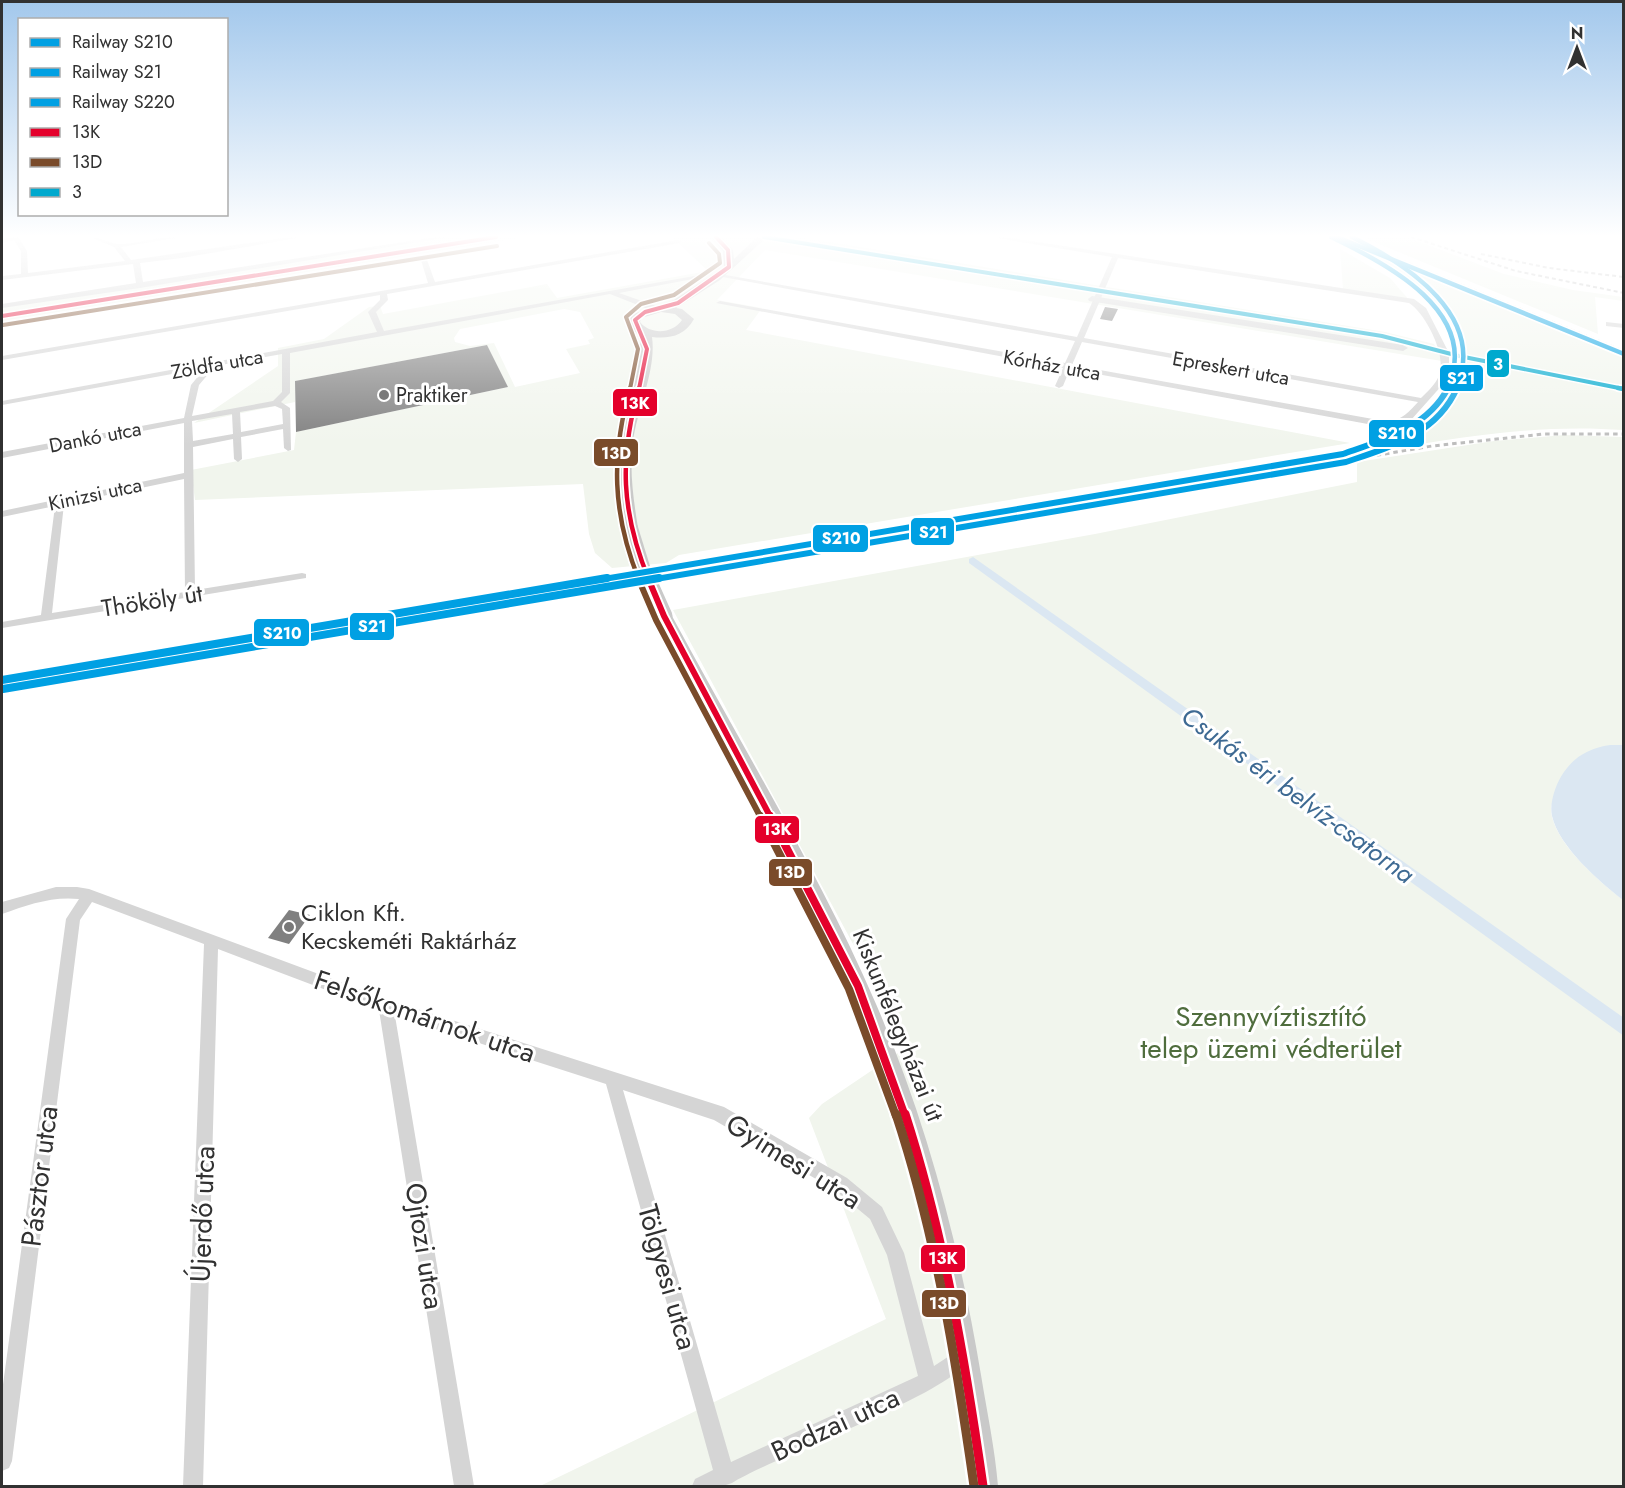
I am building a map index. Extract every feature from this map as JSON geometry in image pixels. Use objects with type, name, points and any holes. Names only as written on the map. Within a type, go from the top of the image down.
[{"type":"main road","points":[[2,316],[62,306]]},
{"type":"main road","points":[[637,316],[668,306]]},
{"type":"main road","points":[[660,309],[678,311],[687,316],[692,306]]},
{"type":"main road","name":"Kiskunfélegyházai út","points":[[637,316],[634,325],[643,331],[647,339],[642,374],[625,449],[626,499],[631,528],[647,579],[664,616],[860,989],[885,1053],[922,1162],[952,1280],[984,1486]]},
{"type":"main road","name":"Kiskunfélegyházai út","points":[[642,374],[667,333],[686,326],[687,316]]},
{"type":"main road","points":[[643,331],[667,333]]},
{"type":"street","points":[[2,358],[304,306]]},
{"type":"street","points":[[378,306],[372,312],[381,334]]},
{"type":"street","name":"Zöldfa utca","points":[[2,403],[531,306]]},
{"type":"street","points":[[631,306],[637,316]]},
{"type":"street","points":[[652,306],[660,309]]},
{"type":"street","name":"Kórház utca","points":[[738,306],[1384,424],[1397,424],[1408,418],[1425,401]]},
{"type":"street","name":"Epreskert utca","points":[[888,306],[1425,401]]},
{"type":"street","points":[[1059,386],[1094,306]]},
{"type":"street","points":[[1142,306],[1396,343]]},
{"type":"street","points":[[1193,306],[1396,343],[1623,389]]},
{"type":"street","points":[[1420,306],[1447,360],[1441,381],[1425,401]]},
{"type":"street","points":[[1609,324],[1623,326]]},
{"type":"street","points":[[286,352],[286,393],[276,403],[286,408],[288,448]]},
{"type":"street","points":[[190,595],[188,419],[195,385],[213,364]]},
{"type":"street","name":"Dankó utca","points":[[2,455],[276,403]]},
{"type":"street","points":[[236,410],[238,459]]},
{"type":"street","points":[[188,445],[287,426]]},
{"type":"street","name":"Kinizsi utca","points":[[2,514],[188,475]]},
{"type":"street","points":[[46,618],[60,502]]},
{"type":"street","name":"Thököly út","points":[[2,625],[302,576]]},
{"type":"street","name":"Felsőkomárnok utca","points":[[2,908],[54,892],[71,890],[89,895],[386,1006],[612,1078]]},
{"type":"street","name":"Pásztor utca","points":[[2,1461],[73,919],[89,895]]},
{"type":"street","name":"Újerdő utca","points":[[193,1486],[211,941]]},
{"type":"street","name":"Ojtozi utca","points":[[386,1006],[464,1486]]},
{"type":"street","name":"Gyimesi utca","points":[[612,1078],[718,1113],[841,1184],[876,1213],[895,1253],[929,1381]]},
{"type":"street","name":"Tölgyesi utca","points":[[612,1078],[724,1476]]},
{"type":"street","name":"Bodzai utca","points":[[702,1486],[929,1381],[965,1355]]},
{"type":"green space","points":[[2,306],[93,306],[2,321]]},
{"type":"green space","points":[[380,306],[383,314],[424,306],[753,306],[762,308],[746,330],[1350,443],[679,555],[666,563],[612,568],[595,553],[589,534],[583,484],[195,500],[191,470],[294,450],[296,432],[508,387],[487,345],[296,381],[295,402],[194,423],[278,366],[278,348],[324,339],[369,307]],"holes":[[[564,309],[580,312],[594,338],[588,340],[590,344],[566,349],[580,373],[515,387],[494,343],[470,346],[455,342],[454,338],[460,329]]]},
{"type":"green space","points":[[1109,306],[1227,306],[1385,332],[1434,344],[1442,361]]},
{"type":"green space","points":[[1440,306],[1500,306],[1623,357],[1623,430],[1555,429],[1487,434],[1353,456],[1410,430],[1437,409],[1448,395],[1467,354],[1450,320]]},
{"type":"green space","points":[[1531,306],[1596,306],[1598,334]]},
{"type":"green space","name":"Szennyvíztisztító telep üzemi védterület","points":[[1564,435],[1623,437],[1623,745],[1600,748],[1580,757],[1572,764],[1559,783],[1551,811],[1556,829],[1572,852],[1592,874],[1623,900],[1623,1486],[540,1486],[886,1319],[809,1118],[822,1104],[908,1046],[673,610],[1095,534],[1357,482],[1357,462],[1494,441]]},
{"type":"shaded area","points":[[1623,745],[1623,900],[1592,874],[1571,851],[1556,828],[1551,811],[1556,787],[1568,766],[1596,748]]},
{"type":"building","points":[[1105,307],[1118,309],[1112,321],[1100,319]]},
{"type":"building","name":"Praktiker","points":[[487,345],[508,387],[296,432],[295,381]]},
{"type":"building","name":"Ciklon Kft. Kecskeméti Raktárház","points":[[289,910],[310,915],[289,944],[268,938]]},
{"type":"waterway","name":"Csukás éri belvíz-csatorna","points":[[973,561],[1624,1028]]},
{"type":"railway","points":[[1515,306],[1624,351]]},
{"type":"railway","points":[[639,580],[1432,446],[1544,434],[1624,434]]},
{"type":"railway","points":[[2,687],[648,578]]},
{"type":"rail line","name":"S210","points":[[2,680],[1343,454],[1397,434],[1417,423],[1431,412],[1444,396],[1454,371],[1454,347],[1447,325],[1435,306]]},
{"type":"rail line","name":"S21","points":[[3,689],[1346,462],[1400,442],[1430,425],[1453,397],[1464,371],[1465,346],[1456,322],[1445,306]]},
{"type":"rail line","name":"S220","points":[[1507,306],[1624,354]]},
{"type":"transit line","name":"13K","points":[[2,316],[62,306]]},
{"type":"transit line","name":"13D","points":[[3,325],[119,306]]},
{"type":"transit line","name":"13D","points":[[638,306],[626,317],[638,349],[635,370],[619,430],[616,455],[618,503],[629,551],[656,620],[830,948],[858,1010],[880,1068],[900,1126],[931,1244],[955,1364],[974,1486]]},
{"type":"transit line","name":"13K","points":[[665,306],[645,312],[635,320],[647,349],[644,370],[628,430],[624,478],[637,548],[664,616],[838,944],[858,986],[889,1066],[908,1125],[940,1243],[964,1364],[983,1486]]},
{"type":"transit line","name":"3","points":[[1197,306],[1382,336],[1459,356],[1624,389]]},
{"type":"place","name":"Praktiker","points":[[384,395]]},
{"type":"place","name":"Ciklon Kft. Kecskeméti Raktárház","points":[[289,927]]}]
